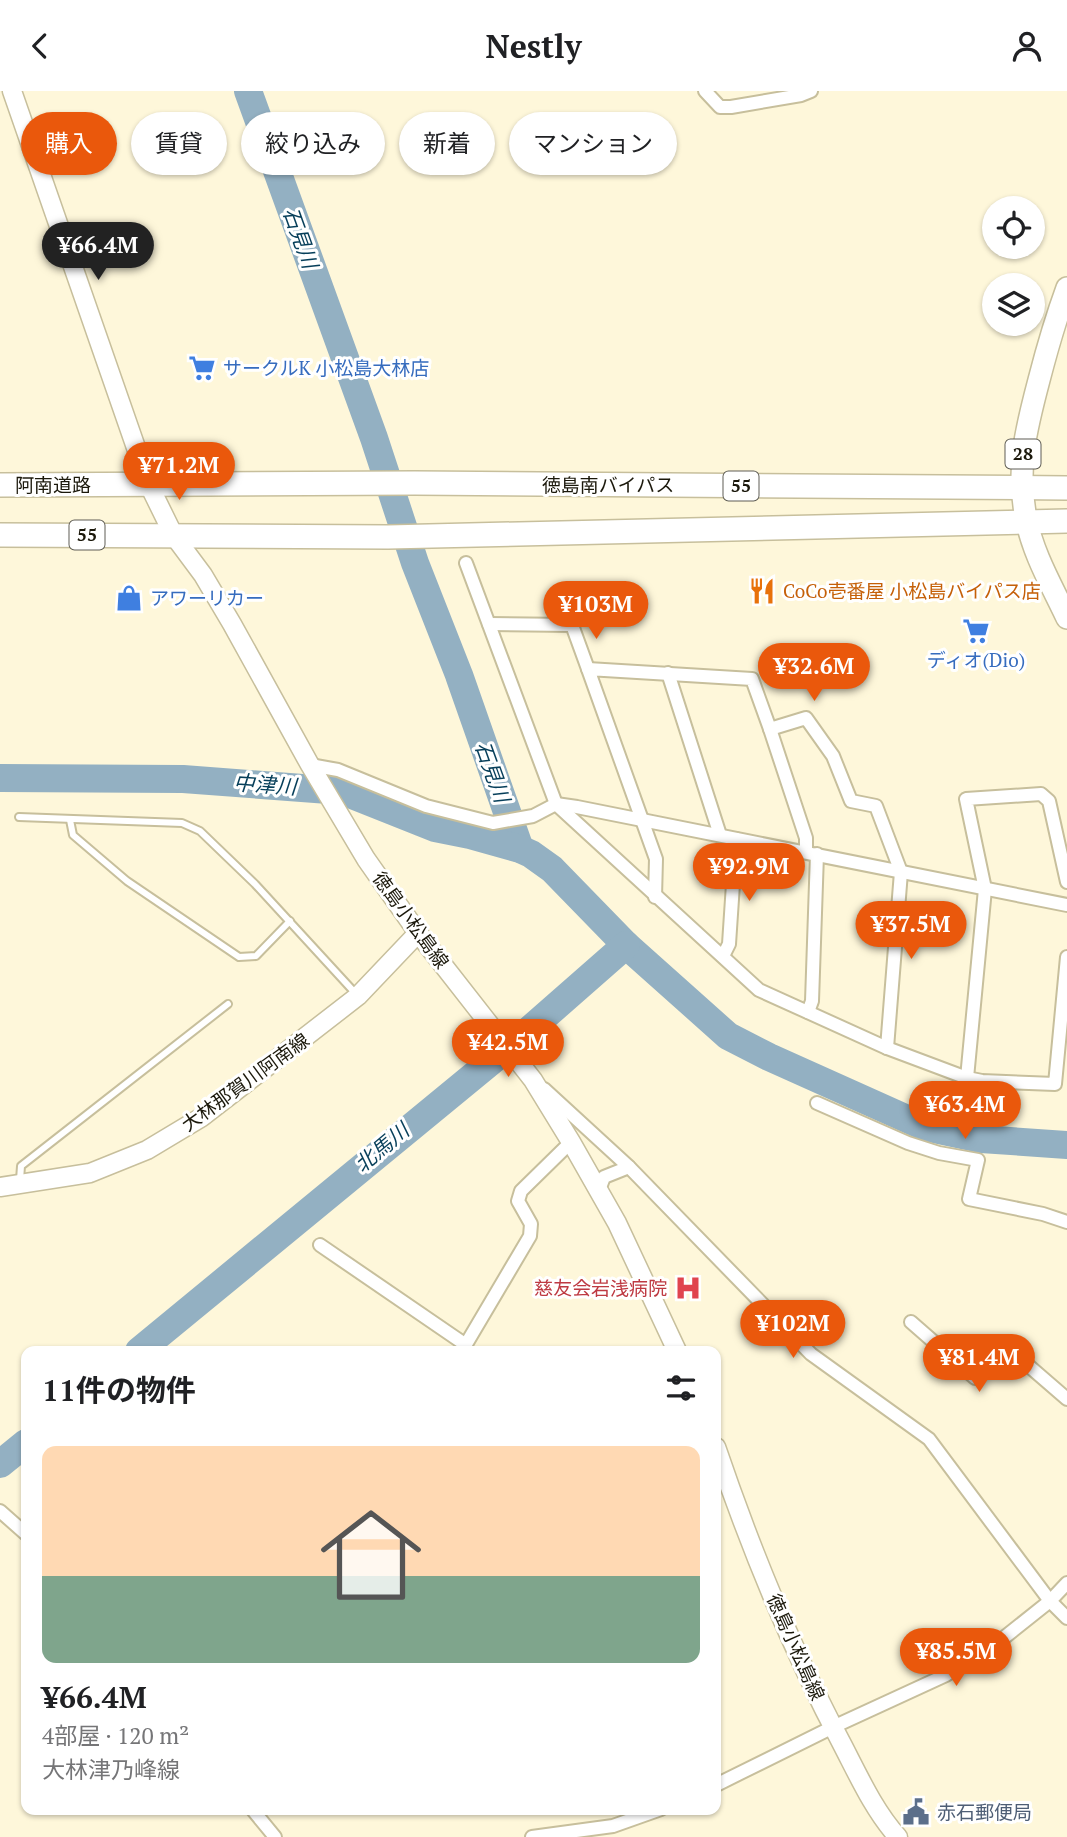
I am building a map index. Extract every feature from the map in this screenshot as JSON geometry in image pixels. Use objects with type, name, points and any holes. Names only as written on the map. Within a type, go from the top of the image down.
[{"type":"highway","name":"徳島南バイパス","points":[[149,485],[415,483],[1067,488]]},
{"type":"highway","name":"阿南道路","points":[[0,485],[149,485]]},
{"type":"highway","name":"55","points":[[0,535],[388,537],[1067,521]]},
{"type":"main road","name":"徳島小松島線","points":[[12,91],[149,485],[174,535],[233,624],[310,765],[366,859],[418,933],[533,1080],[598,1190],[657,1304],[675,1346]]},
{"type":"main road","name":"28","points":[[1067,288],[1054,323],[1024,438],[1021,487],[1027,521],[1041,565],[1067,618]]},
{"type":"main road","name":"大林那賀川阿南線","points":[[0,1187],[90,1173],[147,1150],[202,1117],[358,996],[418,933]]},
{"type":"main road","name":"徳島小松島線","points":[[721,1462],[741,1520],[795,1650],[859,1777],[889,1828],[898,1837]]},
{"type":"street","points":[[705,91],[720,107],[801,95],[811,91]]},
{"type":"street","points":[[466,563],[556,804],[759,990],[887,1048],[967,1078],[1061,1085],[1067,957]]},
{"type":"street","points":[[489,624],[572,625],[656,859],[655,897]]},
{"type":"street","points":[[589,669],[752,679],[811,853],[812,1001],[808,1012]]},
{"type":"street","points":[[668,673],[720,835]]},
{"type":"street","points":[[770,729],[806,717],[833,756],[851,801],[876,806],[901,872],[887,1048]]},
{"type":"street","points":[[310,765],[338,770],[426,806],[493,823],[533,816],[556,804],[1067,905]]},
{"type":"street","points":[[967,1078],[985,890],[966,799],[1041,794],[1049,801],[1067,882]]},
{"type":"street","points":[[723,956],[729,944],[736,839]]},
{"type":"street","points":[[533,1080],[629,1167],[811,1354],[929,1439],[1050,1601],[1067,1618]]},
{"type":"street","points":[[817,1103],[939,1153],[978,1160],[969,1199],[1043,1214],[1067,1222]]},
{"type":"street","points":[[465,1346],[530,1236],[531,1224],[518,1201],[521,1191],[571,1142]]},
{"type":"street","points":[[598,1190],[604,1177],[629,1167]]},
{"type":"street","points":[[320,1245],[461,1346]]},
{"type":"street","points":[[911,1322],[975,1378],[1008,1348],[1067,1399]]},
{"type":"street","points":[[0,1511],[21,1530]]},
{"type":"street","points":[[721,1783],[946,1675],[1001,1640],[1050,1601],[1067,1583]]},
{"type":"street","points":[[257,1815],[275,1837]]},
{"type":"street","points":[[532,1837],[613,1826],[644,1815]]},
{"type":"lane","points":[[19,817],[182,823],[200,831],[255,884],[358,996]]},
{"type":"lane","points":[[70,820],[73,835],[127,881],[239,957],[256,956],[290,922]]},
{"type":"lane","points":[[19,1185],[21,1166],[228,1004]]},
{"type":"waterway","name":"石見川","points":[[248,91],[374,438],[415,563],[459,675],[520,849]]},
{"type":"waterway","name":"石見川","points":[[0,778],[183,779],[342,791],[435,828],[520,849],[552,869],[626,945],[728,1036],[925,1127],[981,1139],[1067,1145]]},
{"type":"waterway","name":"北馬川","points":[[145,1346],[528,1031],[626,945]]},
{"type":"waterway","name":"北馬川","points":[[0,1464],[21,1447]]},
{"type":"place","name":"サークルK 小松島大林店","points":[[202,368]]},
{"type":"place","name":"CoCo壱番屋 小松島バイパス店","points":[[762,591]]},
{"type":"place","name":"アワーリカー","points":[[129,598]]},
{"type":"place","name":"ディオ(Dio)","points":[[976,631]]},
{"type":"place","name":"慈友会岩浅病院","points":[[688,1288]]},
{"type":"place","name":"赤石郵便局","points":[[916,1812]]},
{"type":"water label","name":"中津川","points":[[265,785]]}]
